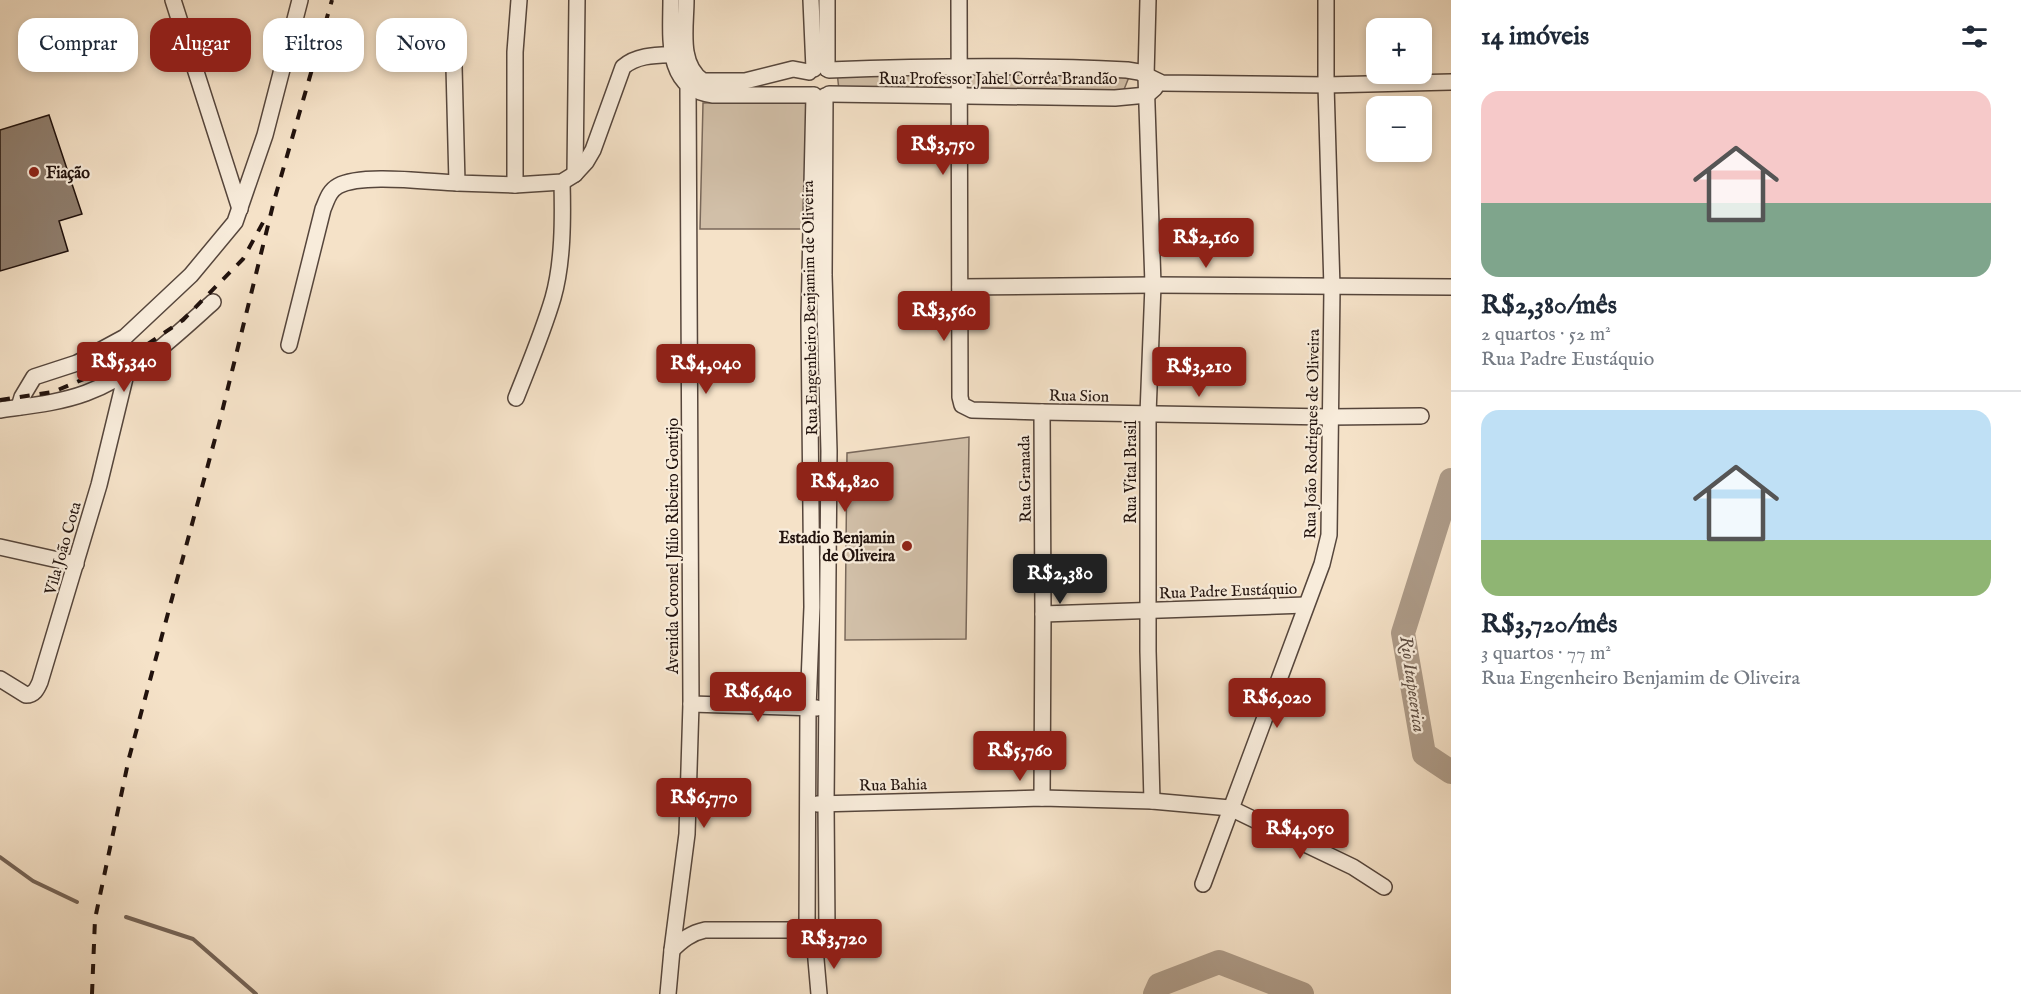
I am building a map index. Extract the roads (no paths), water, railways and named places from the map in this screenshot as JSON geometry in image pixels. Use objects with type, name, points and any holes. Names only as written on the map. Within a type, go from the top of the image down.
[{"type":"street","points":[[173,0],[240,209]]},
{"type":"street","points":[[19,407],[34,377],[77,363],[125,337],[191,275],[236,222],[265,135],[300,0]]},
{"type":"street","points":[[515,185],[515,52],[519,0]]},
{"type":"street","points":[[516,398],[536,349],[553,296],[568,178],[577,0]]},
{"type":"street","name":"Avenida Coronel Júlio Ribeiro Gontijo","points":[[672,0],[683,59]]},
{"type":"street","name":"Avenida Coronel Júlio Ribeiro Gontijo","points":[[668,994],[687,834],[691,704],[688,86],[679,73],[683,59],[686,0]]},
{"type":"street","points":[[812,0],[820,70]]},
{"type":"street","points":[[820,70],[833,75],[834,85],[820,95],[806,87],[805,82],[820,70],[827,0]]},
{"type":"street","points":[[959,0],[960,287],[1153,285],[1451,287]]},
{"type":"street","name":"Rua Vital Brasil","points":[[1148,0],[1146,76],[1153,285],[1149,414],[1148,611],[1152,801]]},
{"type":"street","name":"Rua João Rodrigues de Oliveira","points":[[1203,884],[1322,564],[1329,535],[1332,288],[1326,0]]},
{"type":"street","points":[[289,345],[323,209],[328,195],[337,187],[355,180],[515,185],[568,178],[586,162],[593,150],[623,67],[631,61],[647,57],[683,59],[688,86]]},
{"type":"street","name":"Rua Professor Jahel Corrêa Brandão","points":[[683,59],[703,81],[718,83],[745,81],[793,69],[960,66],[1127,70],[1162,83],[1326,85],[1451,82]]},
{"type":"street","points":[[454,72],[457,183]]},
{"type":"street","points":[[1147,95],[1162,83]]},
{"type":"street","name":"Rua Professor Jahel Corrêa Brandão","points":[[688,86],[699,93],[713,95],[1116,98],[1147,95]]},
{"type":"street","name":"Rua Engenheiro Benjamim de Oliveira","points":[[819,994],[815,948],[807,930],[808,708],[812,607],[820,95]]},
{"type":"street","name":"Rua Engenheiro Benjamim de Oliveira","points":[[817,275],[829,451],[826,708],[827,930]]},
{"type":"street","name":"Rua Sion","points":[[960,287],[960,397],[962,405],[972,410],[1330,417],[1421,416]]},
{"type":"street","points":[[0,410],[86,393],[126,374],[185,328],[213,302]]},
{"type":"street","name":"Vila João Cota","points":[[0,679],[26,695],[36,690],[47,662],[99,485],[126,374]]},
{"type":"street","name":"Rua Granada","points":[[1042,412],[1042,798]]},
{"type":"street","points":[[0,547],[76,564]]},
{"type":"street","name":"Rua Padre Eustáquio","points":[[1043,614],[1306,605]]},
{"type":"street","points":[[691,704],[826,708]]},
{"type":"street","name":"Rua Bahia","points":[[808,804],[1042,798],[1152,801],[1230,808]]},
{"type":"street","points":[[1230,808],[1353,867],[1384,887]]},
{"type":"street","points":[[672,951],[684,939],[705,930],[827,930]]},
{"type":"street","points":[[815,948],[827,930]]},
{"type":"waterway","name":"Rio Itapecerica","points":[[1451,480],[1403,633],[1424,754],[1451,772]]},
{"type":"waterway","points":[[0,857],[33,881],[77,902]]},
{"type":"waterway","points":[[126,917],[193,939],[256,994]]},
{"type":"waterway","name":"Rio Itapecerica","points":[[1155,994],[1159,985],[1219,962],[1302,994]]},
{"type":"railway","points":[[92,994],[95,919],[129,758],[219,424],[274,201],[332,0]]},
{"type":"railway","points":[[0,400],[53,392],[117,365],[183,320],[243,259],[266,217]]},
{"type":"place","name":"Fiação","points":[[34,172]]},
{"type":"place","name":"Estadio Benjamin de Oliveira","points":[[907,546]]}]
